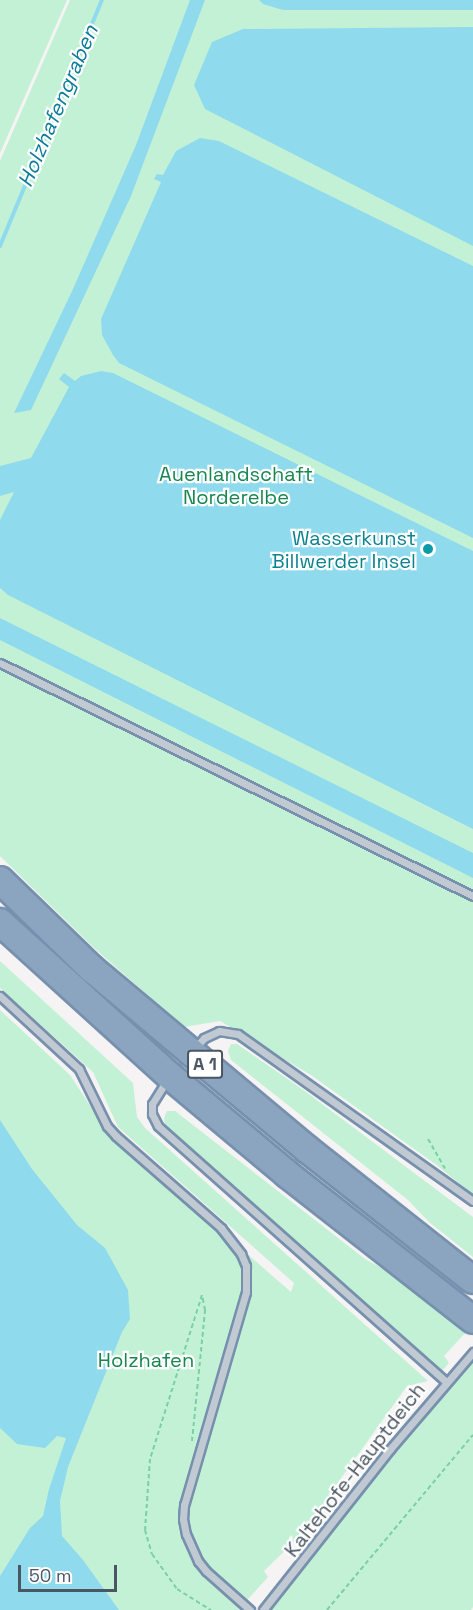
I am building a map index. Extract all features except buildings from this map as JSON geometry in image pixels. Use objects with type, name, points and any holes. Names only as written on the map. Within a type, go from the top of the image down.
[{"type":"highway","name":"A 1","points":[[0,880],[92,969],[307,1149],[473,1280]]},
{"type":"highway","name":"A 1","points":[[0,922],[170,1076],[473,1320]]},
{"type":"lane","points":[[0,663],[473,896]]},
{"type":"lane","points":[[0,996],[79,1069],[107,1126],[221,1228],[241,1254],[246,1266],[246,1292],[187,1495],[183,1519],[186,1534],[198,1561],[250,1610]]},
{"type":"lane","points":[[191,1052],[204,1038],[219,1031],[238,1034],[473,1201]]},
{"type":"lane","points":[[170,1076],[152,1104],[152,1114],[158,1126],[446,1382]]},
{"type":"lane","name":"Kaltehofe-Hauptdeich","points":[[263,1610],[446,1382],[473,1352]]},
{"type":"path","points":[[429,1139],[447,1170],[442,1178]]},
{"type":"path","points":[[192,1445],[206,1310],[202,1295],[150,1459],[145,1530],[152,1554],[171,1582],[188,1597],[211,1610]]},
{"type":"path","points":[[327,1610],[473,1435]]},
{"type":"green space","points":[[0,0],[67,0],[0,153]]},
{"type":"green space","name":"Auenlandschaft Norderelbe","points":[[70,0],[473,0],[473,1195],[438,1166],[311,1075],[220,1021],[184,1027],[94,948],[0,856],[0,161]]},
{"type":"green space","name":"Holzhafen","points":[[0,961],[133,1083],[137,1117],[145,1128],[428,1381],[407,1386],[299,1537],[264,1571],[268,1577],[238,1610],[0,1610],[0,1010],[70,1075],[108,1133],[291,1292],[294,1283],[118,1127],[93,1072],[0,988]]},
{"type":"green space","points":[[231,1044],[237,1044],[302,1089],[473,1217],[473,1257],[429,1222],[408,1200],[231,1060],[228,1051]]},
{"type":"green space","points":[[167,1111],[175,1111],[365,1259],[394,1275],[466,1332],[444,1356],[449,1363],[442,1371],[165,1127],[164,1118]]},
{"type":"green space","points":[[473,1362],[473,1607],[471,1610],[271,1610],[387,1462]]},
{"type":"water","points":[[190,0],[205,0],[131,196],[31,410],[14,413],[73,289],[136,145]]},
{"type":"water","points":[[259,0],[473,0],[473,10],[283,10],[263,4]]},
{"type":"water","points":[[473,27],[473,246],[205,109],[194,85],[212,42],[243,29]]},
{"type":"water","points":[[200,138],[219,141],[473,266],[473,538],[119,363],[113,355],[102,335],[101,319],[161,182],[154,179],[157,174],[163,175],[176,151]]},
{"type":"water","points":[[101,371],[113,373],[473,551],[473,829],[8,595],[0,588],[0,520],[14,492],[0,496],[0,466],[31,458],[69,387],[59,379],[64,373],[75,381],[81,376]]},
{"type":"water","points":[[0,618],[473,853],[473,878],[0,640]]},
{"type":"water","points":[[0,1120],[32,1169],[77,1225],[105,1248],[128,1290],[130,1319],[122,1332],[68,1467],[60,1501],[62,1536],[83,1560],[119,1610],[0,1610],[0,1576],[30,1528],[43,1516],[49,1489],[66,1438],[57,1436],[45,1448],[17,1444],[0,1428]]},
{"type":"waterway","name":"Holzhafengraben","points":[[0,246],[102,0]]},
{"type":"place","name":"Wasserkunst Billwerder Insel","points":[[428,549]]}]
